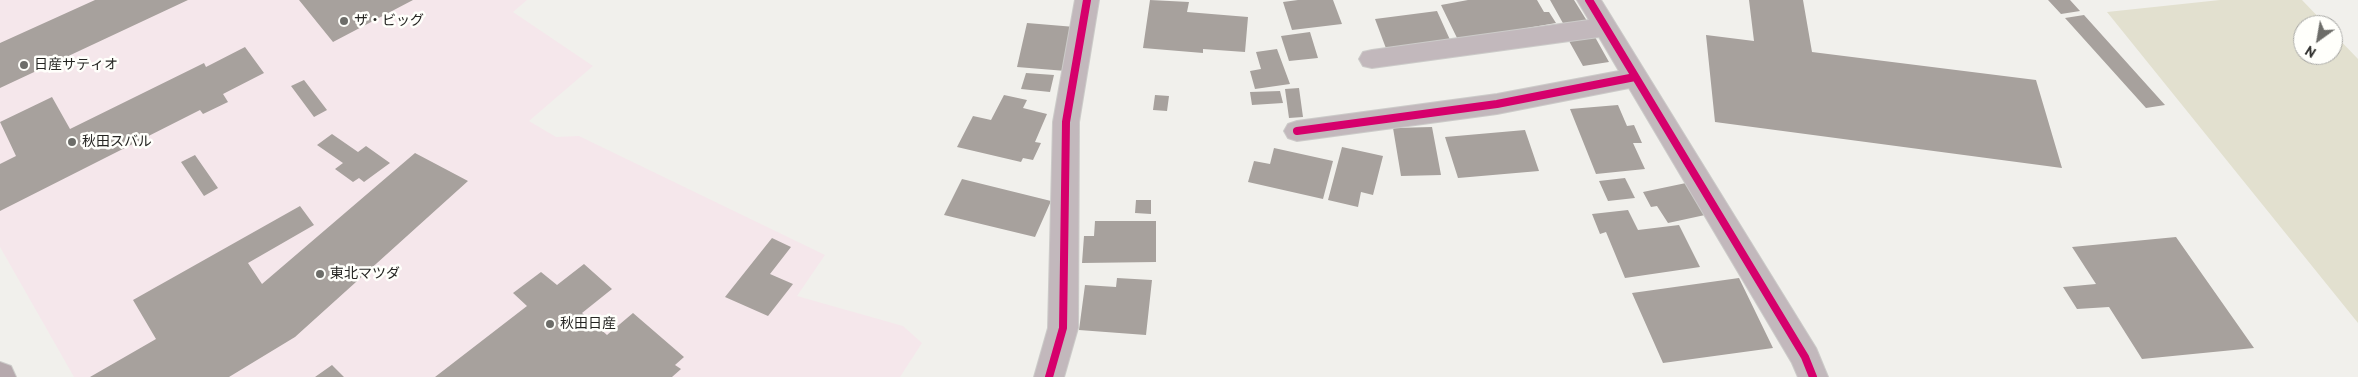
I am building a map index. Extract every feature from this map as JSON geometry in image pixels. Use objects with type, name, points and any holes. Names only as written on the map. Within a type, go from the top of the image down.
[{"type":"street","points":[[1049,377],[1063,328],[1066,122],[1087,0]]},
{"type":"street","points":[[1589,0],[1805,357],[1813,377]]},
{"type":"street","points":[[1372,59],[1605,27]]},
{"type":"street","points":[[1297,131],[1497,104],[1635,76]]},
{"type":"shaded area","points":[[0,0],[527,0],[513,12],[593,66],[529,121],[556,137],[579,136],[825,255],[797,296],[903,326],[922,343],[900,377],[74,377],[0,247]]},
{"type":"shaded area","points":[[2220,0],[2302,0],[2316,15],[2293,15],[2293,65],[2343,65],[2343,43],[2358,59],[2358,323],[2107,12]]},
{"type":"building","name":"日産サティオ","points":[[95,0],[188,0],[0,88],[0,43]]},
{"type":"building","name":"ザ・ビッグ","points":[[299,0],[413,0],[333,42]]},
{"type":"building","points":[[1150,0],[1189,2],[1187,12],[1248,17],[1245,52],[1203,49],[1203,53],[1143,48]]},
{"type":"building","points":[[1333,0],[1342,24],[1292,30],[1283,2]]},
{"type":"building","points":[[1468,0],[1537,0],[1544,12],[1549,12],[1556,23],[1458,40],[1441,5]]},
{"type":"building","points":[[1550,0],[1574,0],[1587,21],[1564,25]]},
{"type":"building","points":[[1749,0],[1803,0],[1812,52],[2036,80],[2062,168],[1715,122],[1706,35],[1754,41]]},
{"type":"building","points":[[2048,0],[2070,0],[2080,11],[2061,14]]},
{"type":"building","points":[[1437,11],[1451,42],[1387,51],[1375,19]]},
{"type":"building","points":[[2084,15],[2165,105],[2146,108],[2065,18]]},
{"type":"building","points":[[1027,23],[1075,27],[1066,71],[1017,67]]},
{"type":"building","points":[[1310,32],[1318,58],[1289,61],[1281,36]]},
{"type":"building","points":[[1595,37],[1609,62],[1583,66],[1569,41]]},
{"type":"building","name":"秋田スバル","points":[[245,47],[264,73],[223,94],[228,102],[203,114],[200,110],[0,211],[0,164],[16,156],[0,122],[52,97],[70,129],[204,63],[206,67]]},
{"type":"building","points":[[1277,49],[1290,84],[1255,89],[1250,71],[1261,69],[1256,52]]},
{"type":"building","points":[[1026,73],[1054,75],[1050,92],[1021,89]]},
{"type":"building","points":[[304,80],[327,110],[314,117],[291,86]]},
{"type":"building","points":[[1299,88],[1303,117],[1289,118],[1285,89]]},
{"type":"building","points":[[1280,91],[1283,103],[1252,105],[1250,92]]},
{"type":"building","points":[[1004,95],[1027,100],[1023,108],[1047,114],[1035,142],[1041,143],[1033,160],[1023,158],[1021,162],[957,147],[973,116],[991,120]]},
{"type":"building","points":[[1155,95],[1169,96],[1167,111],[1153,110]]},
{"type":"building","points":[[1618,105],[1627,126],[1634,125],[1642,143],[1633,143],[1645,169],[1596,174],[1570,109]]},
{"type":"building","points":[[1432,127],[1441,175],[1401,176],[1393,128]]},
{"type":"building","points":[[1525,130],[1539,171],[1458,178],[1445,137]]},
{"type":"building","points":[[332,134],[358,152],[366,146],[390,163],[364,182],[359,178],[353,182],[335,169],[343,163],[317,145]]},
{"type":"building","points":[[1342,147],[1383,156],[1373,195],[1361,192],[1358,207],[1328,200]]},
{"type":"building","points":[[1274,148],[1333,161],[1323,199],[1248,182],[1254,161],[1270,164]]},
{"type":"building","name":"東北マツダ","points":[[415,153],[468,181],[295,337],[229,377],[90,377],[156,339],[133,300],[300,206],[314,225],[248,263],[262,284]]},
{"type":"building","points":[[195,155],[218,188],[204,196],[181,162]]},
{"type":"building","points":[[1625,178],[1635,198],[1608,201],[1599,181]]},
{"type":"building","points":[[962,179],[1051,201],[1035,237],[944,215]]},
{"type":"building","points":[[1686,183],[1705,215],[1668,223],[1657,206],[1651,207],[1643,192]]},
{"type":"building","points":[[1136,200],[1151,200],[1151,214],[1135,213]]},
{"type":"building","points":[[1628,210],[1638,230],[1679,225],[1700,267],[1625,278],[1606,232],[1600,234],[1592,214]]},
{"type":"building","points":[[1095,221],[1156,221],[1156,262],[1082,263],[1084,236],[1094,236]]},
{"type":"building","points":[[2176,237],[2254,348],[2142,359],[2109,307],[2077,309],[2063,287],[2096,284],[2072,247]]},
{"type":"building","points":[[772,238],[791,247],[770,274],[793,284],[768,316],[725,297]]},
{"type":"building","name":"秋田日産","points":[[584,264],[612,289],[582,313],[607,335],[633,313],[684,357],[675,365],[681,369],[672,377],[435,377],[527,306],[513,293],[541,272],[557,285]]},
{"type":"building","points":[[1117,278],[1152,280],[1146,335],[1079,330],[1085,285],[1116,287]]},
{"type":"building","points":[[1739,278],[1773,348],[1663,363],[1632,293]]},
{"type":"building","points":[[332,365],[344,377],[315,377]]},
{"type":"cycle path","points":[[1049,377],[1063,328],[1066,122],[1087,0]]},
{"type":"cycle path","points":[[1589,0],[1805,357],[1813,377]]},
{"type":"cycle path","points":[[1297,131],[1497,104],[1635,77]]},
{"type":"place","name":"ザ・ビッグ","points":[[344,21]]},
{"type":"place","name":"日産サティオ","points":[[24,65]]},
{"type":"place","name":"秋田スバル","points":[[72,142]]},
{"type":"place","name":"東北マツダ","points":[[320,274]]},
{"type":"place","name":"秋田日産","points":[[550,324]]}]
